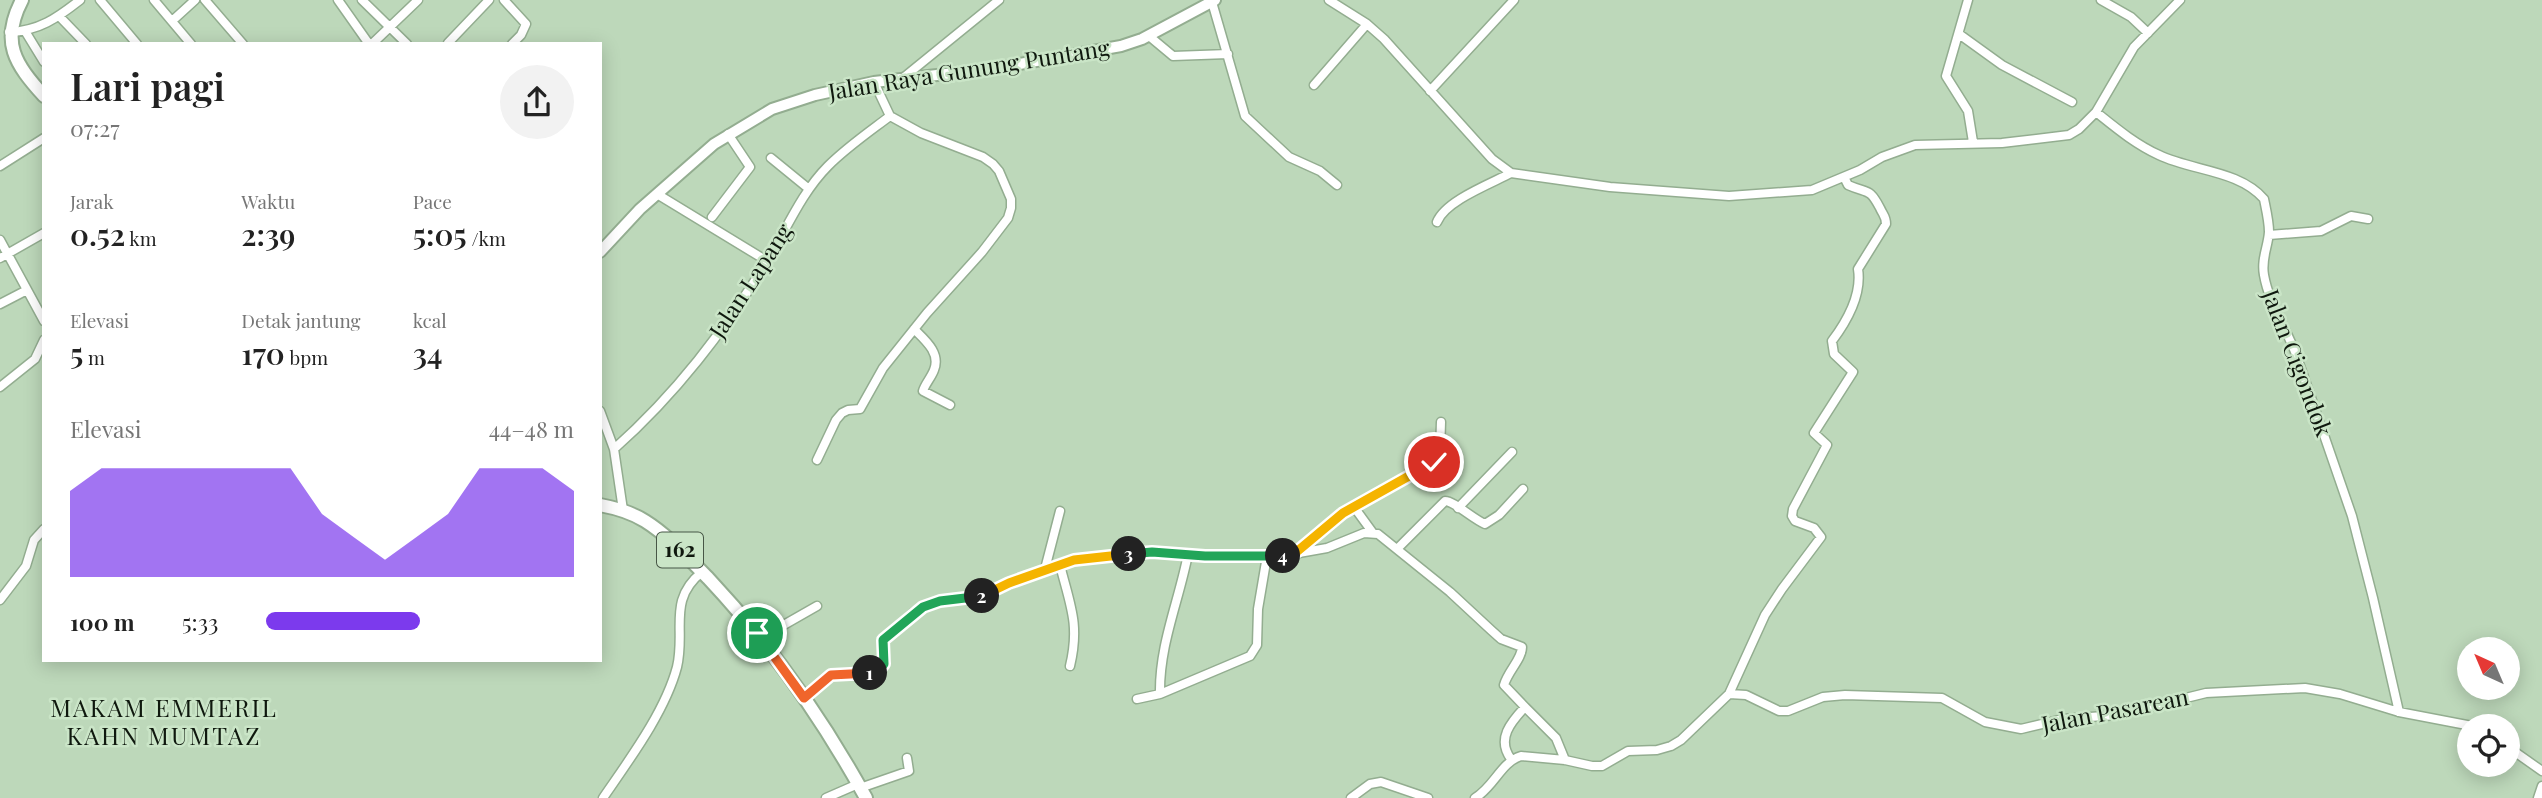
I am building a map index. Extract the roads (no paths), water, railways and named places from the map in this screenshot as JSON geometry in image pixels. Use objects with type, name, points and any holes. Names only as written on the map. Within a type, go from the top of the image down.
[{"type":"main road","points":[[22,0],[16,9],[9,42],[20,70],[42,94]]},
{"type":"main road","name":"162","points":[[602,505],[623,510],[656,529],[690,558],[745,617],[804,698],[861,790]]},
{"type":"street","points":[[9,32],[46,25],[80,0]]},
{"type":"street","points":[[100,0],[135,42]]},
{"type":"street","points":[[154,0],[189,42]]},
{"type":"street","points":[[172,21],[195,0]]},
{"type":"street","points":[[205,0],[241,42]]},
{"type":"street","points":[[338,0],[370,42]]},
{"type":"street","points":[[362,0],[405,42]]},
{"type":"street","points":[[373,42],[418,0]]},
{"type":"street","points":[[449,42],[489,0]]},
{"type":"street","points":[[504,0],[526,24],[514,42]]},
{"type":"street","points":[[903,78],[999,0]]},
{"type":"street","points":[[1329,0],[1367,24],[1384,39],[1492,159],[1511,173],[1611,187],[1729,196],[1812,190],[1914,145],[2002,143],[2069,135],[2079,129],[2095,112],[2133,47],[2180,0]]},
{"type":"street","points":[[1430,91],[1514,0]]},
{"type":"street","points":[[1968,0],[1946,76],[1968,111],[1973,142]]},
{"type":"street","points":[[2101,0],[2132,17],[2148,33]]},
{"type":"street","points":[[1214,1],[1240,103],[1251,124],[1289,157],[1320,171],[1337,185]]},
{"type":"street","name":"Jalan Raya Gunung Puntang","points":[[602,250],[657,194],[728,134],[772,109],[815,94],[874,82],[991,69],[1130,44],[1214,1]]},
{"type":"street","points":[[59,16],[84,42]]},
{"type":"street","points":[[1314,85],[1367,24]]},
{"type":"street","points":[[25,31],[42,59]]},
{"type":"street","points":[[1959,34],[2002,65],[2072,102]]},
{"type":"street","points":[[1149,36],[1173,55],[1228,54]]},
{"type":"street","points":[[817,460],[836,421],[848,410],[860,409],[883,368],[1001,229],[1012,208],[999,171],[983,157],[921,133],[890,116],[874,82]]},
{"type":"street","name":"Jalan Cigondok","points":[[2095,112],[2158,155],[2181,165],[2210,171],[2244,183],[2264,199],[2269,235],[2262,261],[2264,277],[2277,315],[2297,357],[2352,516],[2399,712]]},
{"type":"street","name":"Jalan Lapang","points":[[614,449],[649,419],[690,373],[767,261],[809,189],[828,166],[890,116]]},
{"type":"street","points":[[712,217],[750,167],[728,134]]},
{"type":"street","points":[[0,166],[42,139]]},
{"type":"street","points":[[771,158],[809,189]]},
{"type":"street","points":[[1437,222],[1440,214],[1450,206],[1511,173]]},
{"type":"street","points":[[1475,798],[1486,790],[1511,759],[1521,756],[1602,766],[1628,751],[1657,750],[1671,746],[1681,740],[1729,694],[1765,615],[1821,537],[1814,528],[1795,521],[1792,516],[1793,509],[1827,445],[1814,433],[1853,372],[1834,354],[1832,345],[1848,318],[1860,280],[1858,269],[1886,224],[1877,198],[1848,185],[1844,177]]},
{"type":"street","points":[[657,194],[767,261]]},
{"type":"street","points":[[2269,235],[2321,231],[2351,216],[2368,219]]},
{"type":"street","points":[[4,256],[42,234]]},
{"type":"street","points":[[0,240],[4,256],[42,317]]},
{"type":"street","points":[[0,304],[27,290]]},
{"type":"street","points":[[914,329],[929,344],[936,359],[934,369],[922,391],[950,405]]},
{"type":"street","points":[[0,387],[35,359],[42,345]]},
{"type":"street","points":[[602,416],[614,449],[623,510]]},
{"type":"street","points":[[1294,554],[1343,513],[1437,459],[1440,452],[1440,422]]},
{"type":"street","points":[[1458,508],[1513,452]]},
{"type":"street","points":[[1397,549],[1441,503],[1449,500],[1474,519],[1488,524],[1523,489]]},
{"type":"street","points":[[1354,507],[1373,533]]},
{"type":"street","points":[[1045,569],[1060,511]]},
{"type":"street","points":[[0,600],[26,566],[34,540],[42,531]]},
{"type":"street","points":[[804,698],[831,675],[878,671],[885,661],[883,640],[923,607],[940,601],[985,595],[1045,569],[1074,560],[1152,552],[1267,556],[1294,554],[1328,548],[1364,533],[1373,533],[1378,534],[1450,592],[1501,639],[1521,645],[1522,652],[1509,671],[1504,685],[1556,738],[1565,760]]},
{"type":"street","points":[[1160,694],[1162,659],[1188,554]]},
{"type":"street","points":[[1137,699],[1160,694],[1240,662],[1254,651],[1267,556]]},
{"type":"street","points":[[1060,565],[1073,612],[1076,636],[1070,666]]},
{"type":"street","points":[[603,798],[631,756],[671,684],[678,663],[681,601],[686,589],[702,572]]},
{"type":"street","points":[[759,636],[817,606]]},
{"type":"street","name":"Jalan Pasarean","points":[[1729,694],[1746,695],[1779,711],[1788,711],[1824,696],[1942,698],[1985,722],[2021,729],[2063,719],[2117,715],[2206,693],[2305,688],[2340,694],[2399,712],[2457,723]]},
{"type":"street","points":[[1511,759],[1505,745],[1506,732],[1525,707]]},
{"type":"street","points":[[2520,755],[2542,771]]},
{"type":"street","points":[[826,798],[861,790],[909,771],[907,758]]},
{"type":"street","points":[[1352,798],[1370,784],[1381,782],[1428,798]]},
{"type":"street","points":[[2538,798],[2542,786]]},
{"type":"district","name":"MAKAM EMMERIL KAHN MUMTAZ","points":[[164,723]]}]
